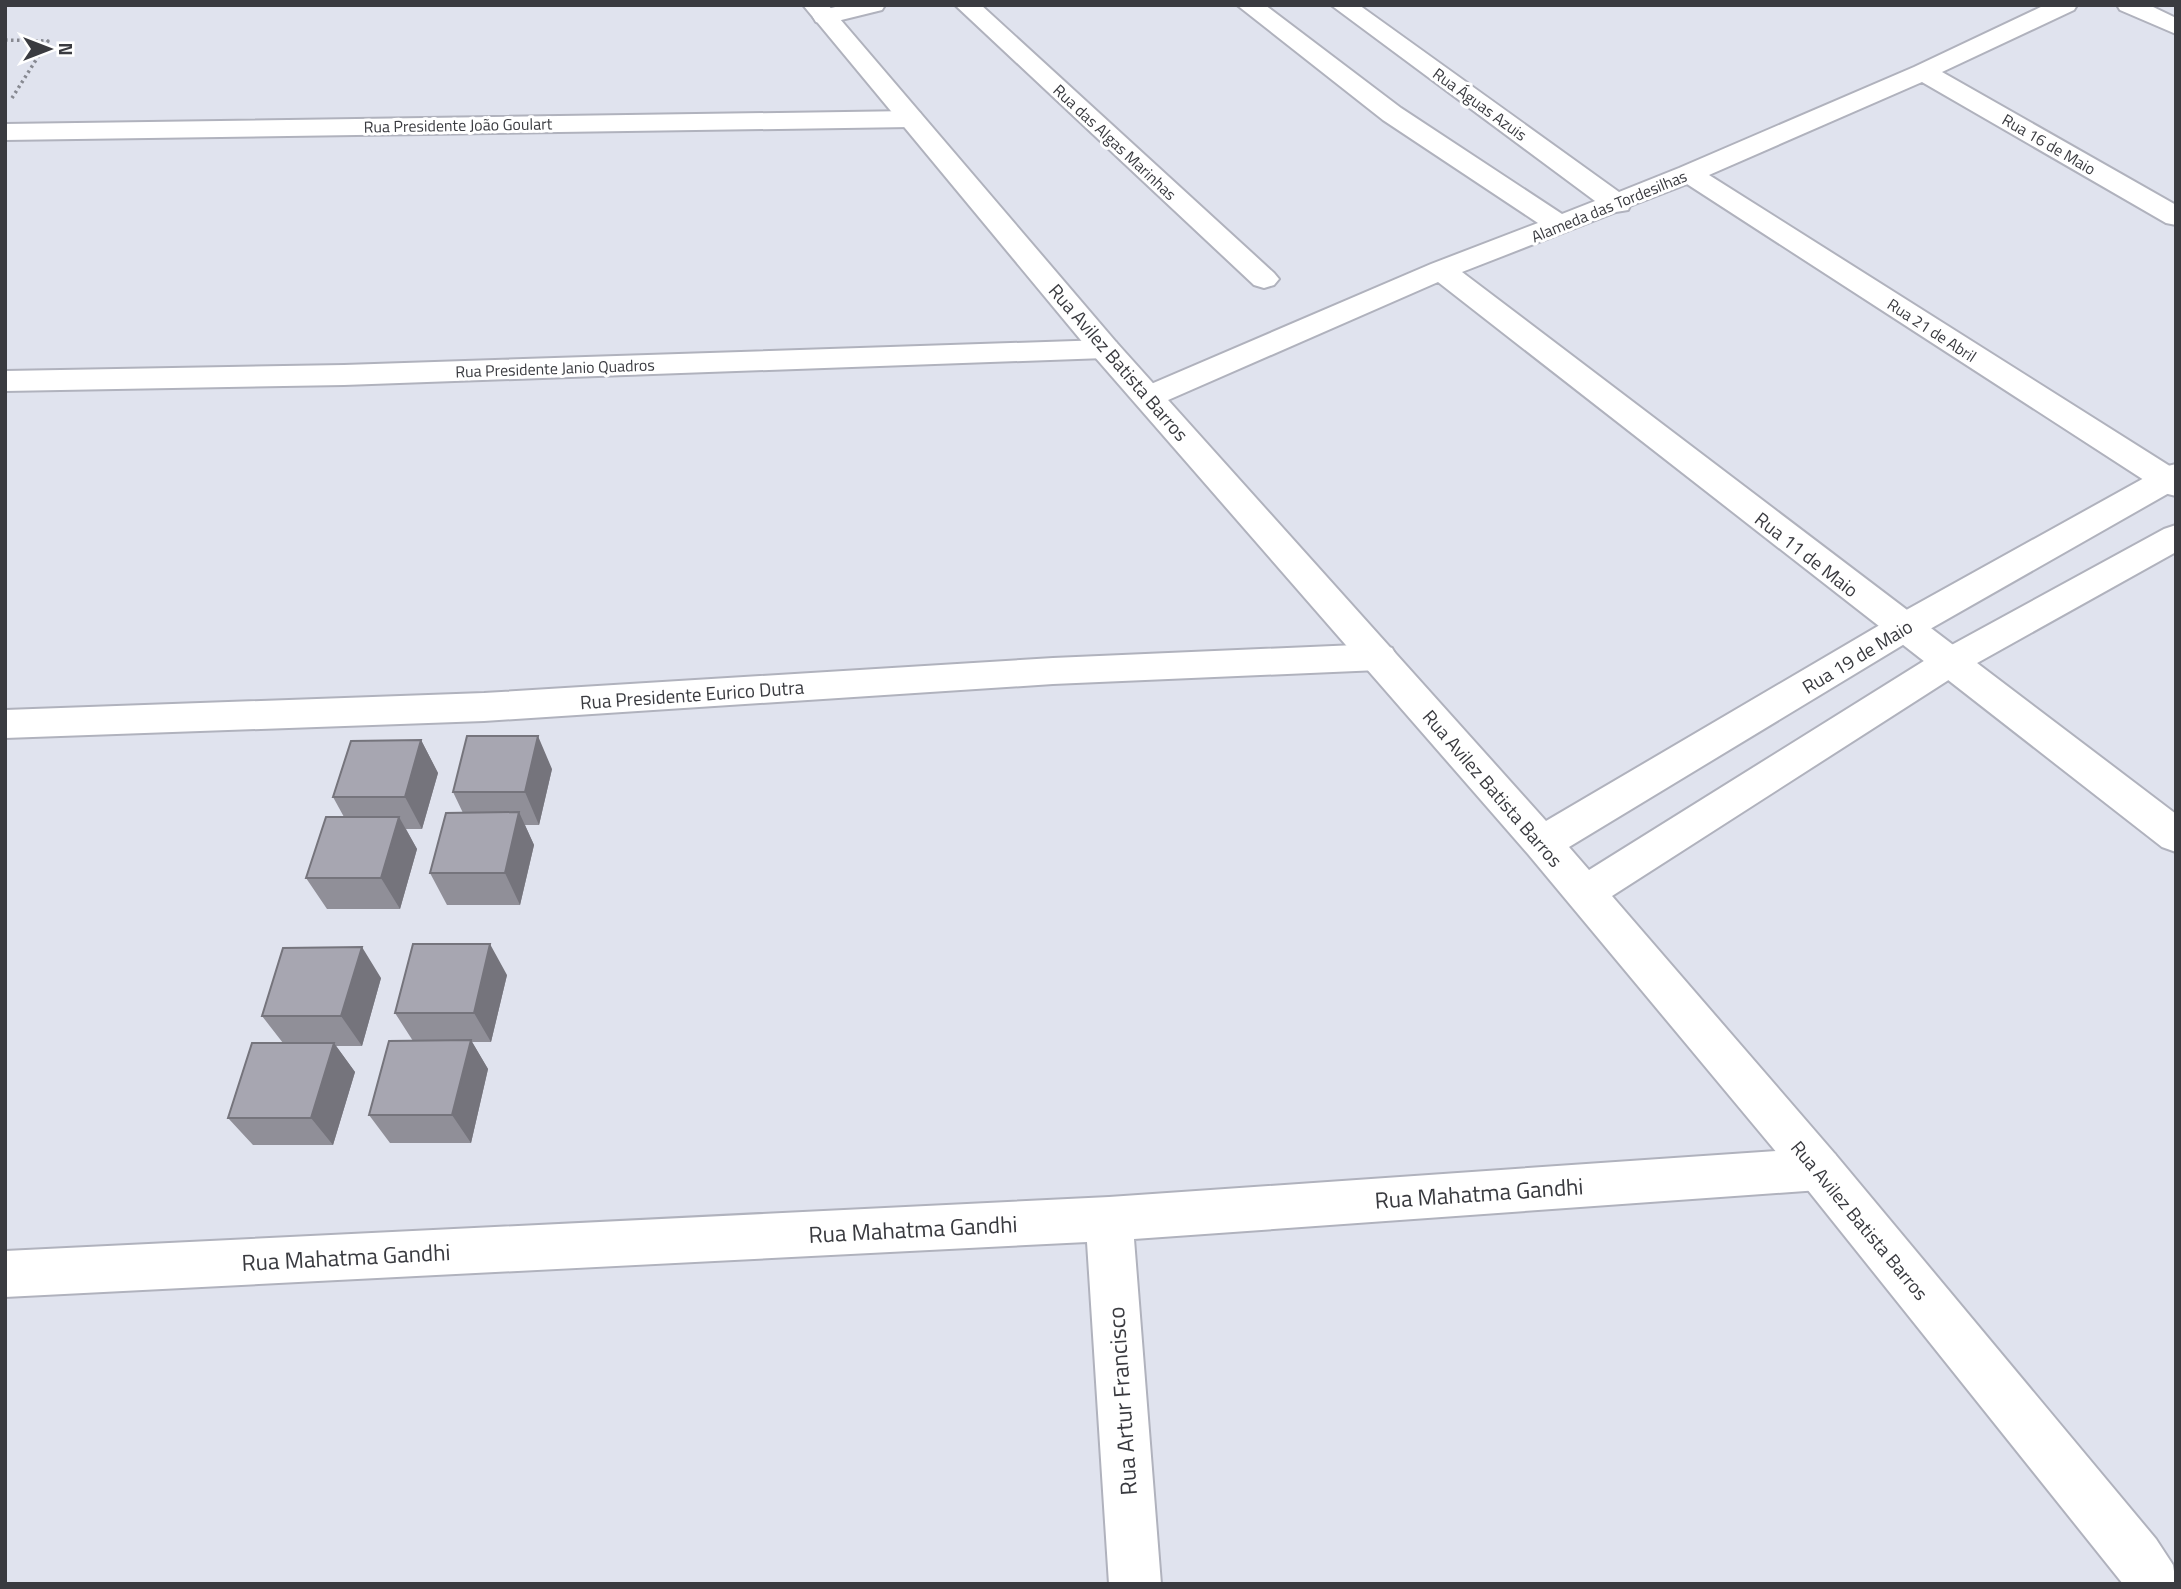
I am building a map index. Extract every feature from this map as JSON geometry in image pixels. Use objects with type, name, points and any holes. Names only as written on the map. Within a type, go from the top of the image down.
[{"type":"street","points":[[820,11],[873,5]]},
{"type":"street","name":"Rua das Algas Marinhas","points":[[967,5],[1264,279]]},
{"type":"street","points":[[1249,5],[1392,114],[1560,225]]},
{"type":"street","name":"Rua Águas Azuis","points":[[1343,5],[1618,204]]},
{"type":"street","name":"Alameda das Tordesilhas","points":[[1148,397],[1441,270],[1618,204],[1689,174],[1923,72],[2065,5]]},
{"type":"street","points":[[2129,5],[2176,27]]},
{"type":"street","name":"Rua Avilez Batista Barros","points":[[820,11],[1105,349],[1542,843],[1819,1169],[2129,1548],[2154,1584]]},
{"type":"street","name":"Rua 16 de Maio","points":[[1923,72],[2176,217]]},
{"type":"street","name":"Rua Presidente João Goulart","points":[[5,132],[911,119]]},
{"type":"street","name":"Rua 21 de Abril","points":[[1689,174],[2173,480]]},
{"type":"street","name":"Rua 11 de Maio","points":[[1441,270],[2176,836]]},
{"type":"street","name":"Rua Presidente Janio Quadros","points":[[5,381],[344,375],[1105,349]]},
{"type":"street","name":"Rua 19 de Maio","points":[[1542,843],[1903,628],[2173,480]]},
{"type":"street","points":[[1584,893],[1948,663],[2176,537]]},
{"type":"street","name":"Rua Presidente Eurico Dutra","points":[[5,724],[484,707],[1053,671],[1379,657]]},
{"type":"street","name":"Rua Mahatma Gandhi","points":[[5,1274],[1109,1219],[1819,1169]]},
{"type":"street","name":"Rua Artur Francisco","points":[[1109,1219],[1135,1584]]},
{"type":"path","points":[[5,40],[48,41],[12,98]]},
{"type":"building","points":[[467,736],[538,736],[525,792],[453,792]]},
{"type":"building","points":[[421,740],[405,797],[333,797],[351,741]]},
{"type":"building","points":[[519,812],[505,873],[430,873],[446,813]]},
{"type":"building","points":[[326,817],[399,817],[381,878],[306,878]]},
{"type":"building","points":[[413,944],[490,944],[474,1013],[395,1013]]},
{"type":"building","points":[[362,947],[341,1016],[262,1016],[283,948]]},
{"type":"building","points":[[471,1040],[452,1115],[369,1115],[389,1041]]},
{"type":"building","points":[[252,1043],[334,1043],[311,1118],[228,1118]]}]
